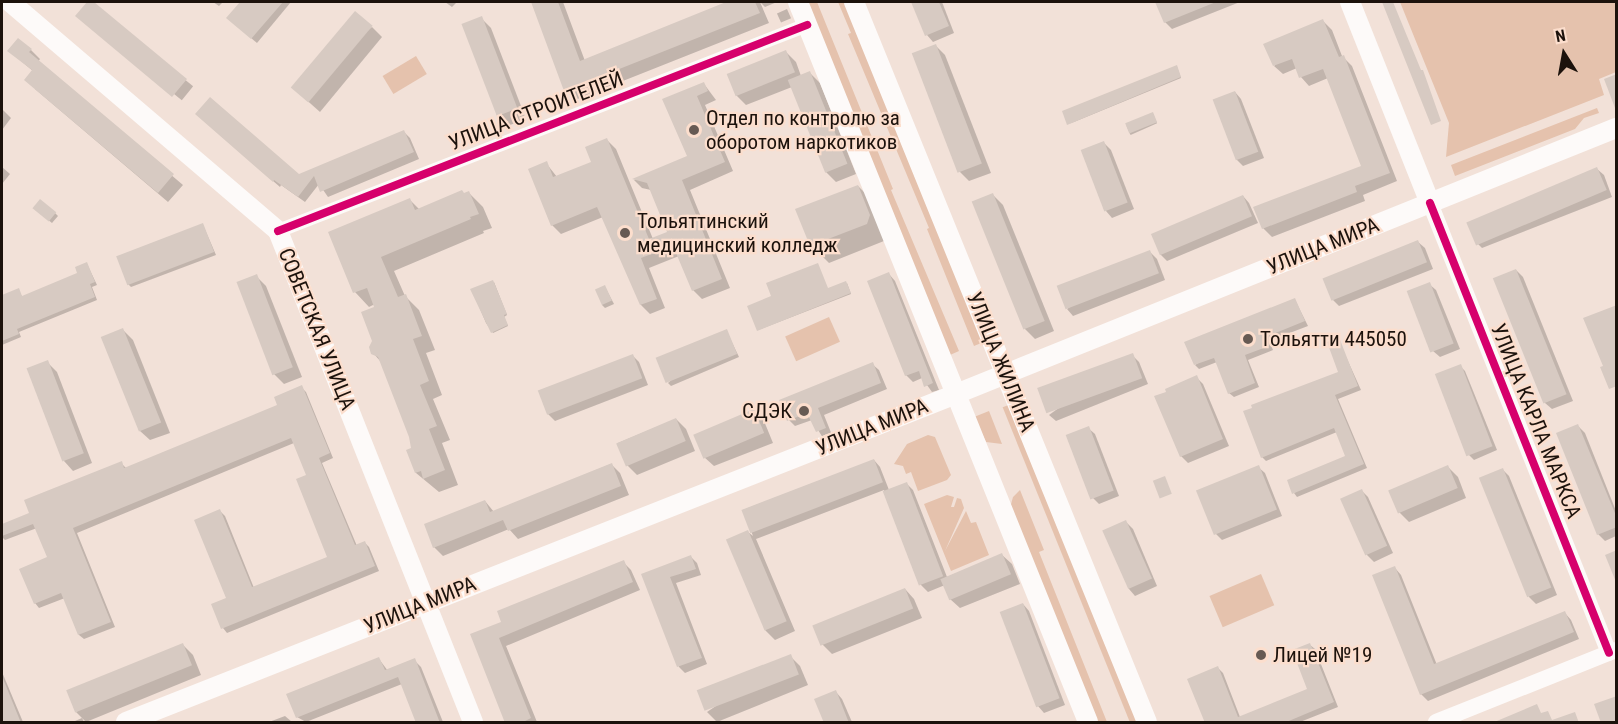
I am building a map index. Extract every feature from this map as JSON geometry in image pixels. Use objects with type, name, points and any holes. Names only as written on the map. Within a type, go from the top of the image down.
[{"type":"main road","name":"СОВЕТСКАЯ УЛИЦА","points":[[10,2],[278,231],[472,723]]},
{"type":"main road","points":[[798,2],[1088,723]]},
{"type":"main road","name":"УЛИЦА ЖИЛИНА","points":[[854,2],[1147,723]]},
{"type":"main road","name":"УЛИЦА КАРЛА МАРКСА","points":[[1350,2],[1430,203]]},
{"type":"main road","name":"УЛИЦА МИРА","points":[[126,723],[426,602],[957,394],[1617,128]]},
{"type":"street","name":"УЛИЦА СТРОИТЕЛЕЙ","points":[[278,231],[807,25]]},
{"type":"street","name":"УЛИЦА КАРЛА МАРКСА","points":[[1430,203],[1613,652]]},
{"type":"street","points":[[1436,723],[1613,652]]},
{"type":"shaded area","points":[[805,2],[817,2],[893,189],[891,190],[959,351],[950,355]]},
{"type":"shaded area","points":[[838,2],[848,2],[986,341],[974,346],[927,229],[929,228],[848,34],[851,33]]},
{"type":"shaded area","points":[[1400,2],[1616,2],[1616,72],[1599,79],[1604,95],[1446,157],[1449,123]]},
{"type":"shaded area","points":[[416,56],[427,74],[393,94],[383,76]]},
{"type":"shaded area","points":[[1597,108],[1599,113],[1584,118],[1575,129],[1455,176],[1451,165]]},
{"type":"shaded area","points":[[829,317],[840,342],[796,361],[785,337]]},
{"type":"shaded area","points":[[1011,404],[1139,721],[1130,722],[1003,407]]},
{"type":"shaded area","points":[[989,411],[1002,444],[986,442],[974,417]]},
{"type":"shaded area","points":[[928,435],[935,437],[951,475],[947,480],[918,491],[911,472],[906,474],[903,466],[894,464],[907,444]]},
{"type":"shaded area","points":[[1020,490],[1044,550],[1039,552],[1107,722],[1096,722],[1010,508],[1013,497]]},
{"type":"shaded area","points":[[947,495],[954,497],[951,507],[954,507],[957,498],[961,499],[964,508],[945,551],[966,511],[971,523],[976,522],[989,555],[951,571],[924,504]]},
{"type":"shaded area","points":[[1261,574],[1274,605],[1223,627],[1209,596]]},
{"type":"building","points":[[87,2],[94,2],[187,79],[172,97],[75,16]]},
{"type":"building","points":[[240,2],[283,2],[251,39],[226,18]]},
{"type":"building","points":[[531,2],[558,2],[580,61],[726,2],[755,2],[760,13],[564,91]]},
{"type":"building","points":[[911,2],[939,2],[949,26],[925,36]]},
{"type":"building","points":[[1155,2],[1216,2],[1164,23]]},
{"type":"building","points":[[1382,2],[1393,2],[1421,70],[1423,70],[1441,121],[1431,125]]},
{"type":"building","points":[[355,11],[373,26],[308,102],[291,88]]},
{"type":"building","points":[[482,16],[517,108],[497,116],[461,24]]},
{"type":"building","points":[[1323,19],[1339,57],[1344,55],[1390,173],[1355,186],[1357,192],[1262,229],[1253,207],[1361,166],[1323,69],[1299,78],[1292,59],[1273,66],[1263,44]]},
{"type":"building","points":[[18,38],[32,49],[29,52],[174,174],[158,193],[24,80],[32,70],[7,51]]},
{"type":"building","points":[[936,44],[982,163],[958,173],[912,53]]},
{"type":"building","points":[[786,50],[795,72],[736,96],[727,74]]},
{"type":"building","points":[[1177,65],[1181,77],[1067,125],[1062,111]]},
{"type":"building","points":[[810,71],[847,164],[825,173],[788,80]]},
{"type":"building","points":[[1617,74],[1617,108],[1615,108],[1604,79]]},
{"type":"building","points":[[704,82],[708,91],[697,96],[725,162],[682,180],[722,279],[692,291],[673,246],[641,258],[657,299],[640,305],[597,207],[551,226],[528,169],[547,161],[553,177],[591,162],[585,147],[607,138],[649,239],[667,232],[647,183],[632,179],[687,156],[662,99]]},
{"type":"building","points":[[1235,91],[1258,152],[1236,160],[1213,100]]},
{"type":"building","points":[[210,97],[299,174],[404,130],[414,152],[320,192],[314,176],[298,197],[274,180],[273,182],[195,114]]},
{"type":"building","points":[[1153,112],[1157,122],[1129,133],[1125,123]]},
{"type":"building","points":[[1104,141],[1128,203],[1104,212],[1081,150]]},
{"type":"building","points":[[1597,167],[1607,190],[1476,245],[1466,222]]},
{"type":"building","points":[[858,185],[870,215],[867,224],[810,246],[795,209]]},
{"type":"building","points":[[462,190],[464,193],[469,191],[479,214],[381,257],[398,297],[406,294],[422,336],[413,339],[429,381],[420,385],[437,426],[429,429],[445,470],[423,479],[421,471],[415,473],[406,450],[411,448],[409,437],[378,357],[371,354],[369,347],[372,341],[361,312],[374,307],[367,288],[353,293],[328,232],[410,198],[415,210]]},
{"type":"building","points":[[993,193],[1045,321],[1023,330],[972,202]]},
{"type":"building","points":[[1243,195],[1252,216],[1160,255],[1151,234]]},
{"type":"building","points":[[40,199],[56,212],[49,222],[32,208]]},
{"type":"building","points":[[203,223],[214,252],[127,285],[116,256]]},
{"type":"building","points":[[1418,240],[1427,262],[1331,301],[1323,279]]},
{"type":"building","points":[[1150,250],[1159,273],[1066,309],[1057,286]]},
{"type":"building","points":[[87,262],[95,282],[90,284],[95,297],[17,329],[19,334],[2,341],[2,295],[19,288],[22,296],[77,273],[75,267]]},
{"type":"building","points":[[818,263],[828,288],[846,281],[851,293],[757,331],[747,306],[771,296],[766,283]]},
{"type":"building","points":[[1516,269],[1567,394],[1543,404],[1493,278]]},
{"type":"building","points":[[889,272],[933,383],[924,387],[919,371],[905,376],[867,281]]},
{"type":"building","points":[[257,274],[293,367],[272,375],[236,282]]},
{"type":"building","points":[[493,280],[507,314],[504,315],[508,325],[491,333],[470,289]]},
{"type":"building","points":[[1430,282],[1454,344],[1430,353],[1407,291]]},
{"type":"building","points":[[605,285],[612,301],[602,305],[595,289]]},
{"type":"building","points":[[1295,298],[1305,321],[1266,337],[1269,346],[1245,355],[1255,383],[1228,394],[1214,358],[1194,365],[1184,342]]},
{"type":"building","points":[[1617,305],[1617,386],[1609,389],[1600,367],[1603,366],[1583,318]]},
{"type":"building","points":[[123,328],[161,423],[139,432],[101,337]]},
{"type":"building","points":[[727,329],[737,354],[666,383],[656,358]]},
{"type":"building","points":[[1339,337],[1358,386],[1335,395],[1364,464],[1292,494],[1287,480],[1345,456],[1334,428],[1261,458],[1243,411],[1252,408],[1251,405],[1338,372],[1327,342]]},
{"type":"building","points":[[1133,353],[1142,378],[1046,413],[1037,388]]},
{"type":"building","points":[[633,354],[642,378],[547,415],[538,391]]},
{"type":"building","points":[[48,360],[84,453],[62,462],[27,368]]},
{"type":"building","points":[[873,362],[881,383],[818,408],[826,428],[816,432],[807,413],[787,421],[779,400]]},
{"type":"building","points":[[1461,364],[1493,446],[1466,456],[1435,374]]},
{"type":"building","points":[[1197,375],[1223,439],[1180,457],[1154,396]]},
{"type":"building","points":[[302,385],[330,453],[319,458],[355,545],[365,541],[375,566],[221,629],[211,604],[226,598],[194,520],[220,509],[252,587],[327,557],[296,479],[306,475],[291,438],[73,528],[111,622],[78,635],[61,593],[34,604],[19,569],[47,557],[33,524],[2,536],[2,524],[29,513],[24,500],[122,461],[124,468],[277,405],[274,397]]},
{"type":"building","points":[[754,409],[764,433],[703,459],[693,435]]},
{"type":"building","points":[[676,418],[686,441],[626,466],[616,443]]},
{"type":"building","points":[[1578,424],[1617,518],[1617,527],[1597,535],[1556,433]]},
{"type":"building","points":[[1089,426],[1114,490],[1090,499],[1066,435]]},
{"type":"building","points":[[874,459],[883,482],[750,533],[741,510]]},
{"type":"building","points":[[612,463],[621,486],[508,531],[503,520],[433,548],[424,524],[485,500],[490,512]]},
{"type":"building","points":[[1259,465],[1277,510],[1214,535],[1196,490]]},
{"type":"building","points":[[1448,465],[1458,488],[1398,513],[1388,490]]},
{"type":"building","points":[[1503,468],[1551,588],[1527,597],[1479,478]]},
{"type":"building","points":[[1165,476],[1172,494],[1160,498],[1153,481]]},
{"type":"building","points":[[907,482],[943,576],[919,586],[883,491]]},
{"type":"building","points":[[1362,489],[1387,546],[1365,555],[1340,499]]},
{"type":"building","points":[[1126,520],[1152,578],[1128,589],[1102,531]]},
{"type":"building","points":[[748,530],[787,621],[765,631],[726,539]]},
{"type":"building","points":[[1617,550],[1617,582],[1616,582],[1605,555]]},
{"type":"building","points":[[1002,553],[1011,574],[949,600],[940,579]]},
{"type":"building","points":[[691,555],[696,569],[670,577],[702,658],[677,667],[641,574]]},
{"type":"building","points":[[624,560],[633,582],[499,638],[531,718],[521,723],[505,723],[470,634],[501,622],[497,611]]},
{"type":"building","points":[[1395,566],[1434,664],[1565,611],[1574,632],[1420,695],[1372,575]]},
{"type":"building","points":[[905,588],[913,608],[821,646],[812,625]]},
{"type":"building","points":[[1023,603],[1060,698],[1036,707],[1000,612]]},
{"type":"building","points":[[183,643],[192,665],[75,712],[66,690]]},
{"type":"building","points":[[1310,643],[1334,702],[1284,723],[1205,723],[1187,679],[1218,666],[1238,717],[1307,689],[1292,650]]},
{"type":"building","points":[[791,654],[799,675],[705,711],[697,690]]},
{"type":"building","points":[[379,657],[385,670],[415,658],[440,723],[416,723],[398,677],[296,718],[286,694]]},
{"type":"building","points":[[2,676],[21,723],[2,723]]},
{"type":"building","points":[[836,690],[849,723],[824,723],[814,699]]},
{"type":"building","points":[[1617,696],[1617,723],[1601,723],[1594,704]]},
{"type":"building","points":[[1537,704],[1541,713],[1548,711],[1552,720],[1575,712],[1579,723],[1492,723]]},
{"type":"cycle path","points":[[278,231],[807,25]]},
{"type":"cycle path","points":[[1430,203],[1609,653]]},
{"type":"place","name":"Отдел по контролю за оборотом наркотиков","points":[[694,130]]},
{"type":"place","name":"Тольяттинский медицинский колледж","points":[[625,233]]},
{"type":"place","name":"Тольятти 445050","points":[[1248,339]]},
{"type":"place","name":"СДЭК","points":[[804,411]]},
{"type":"place","name":"Лицей №19","points":[[1261,655]]}]
